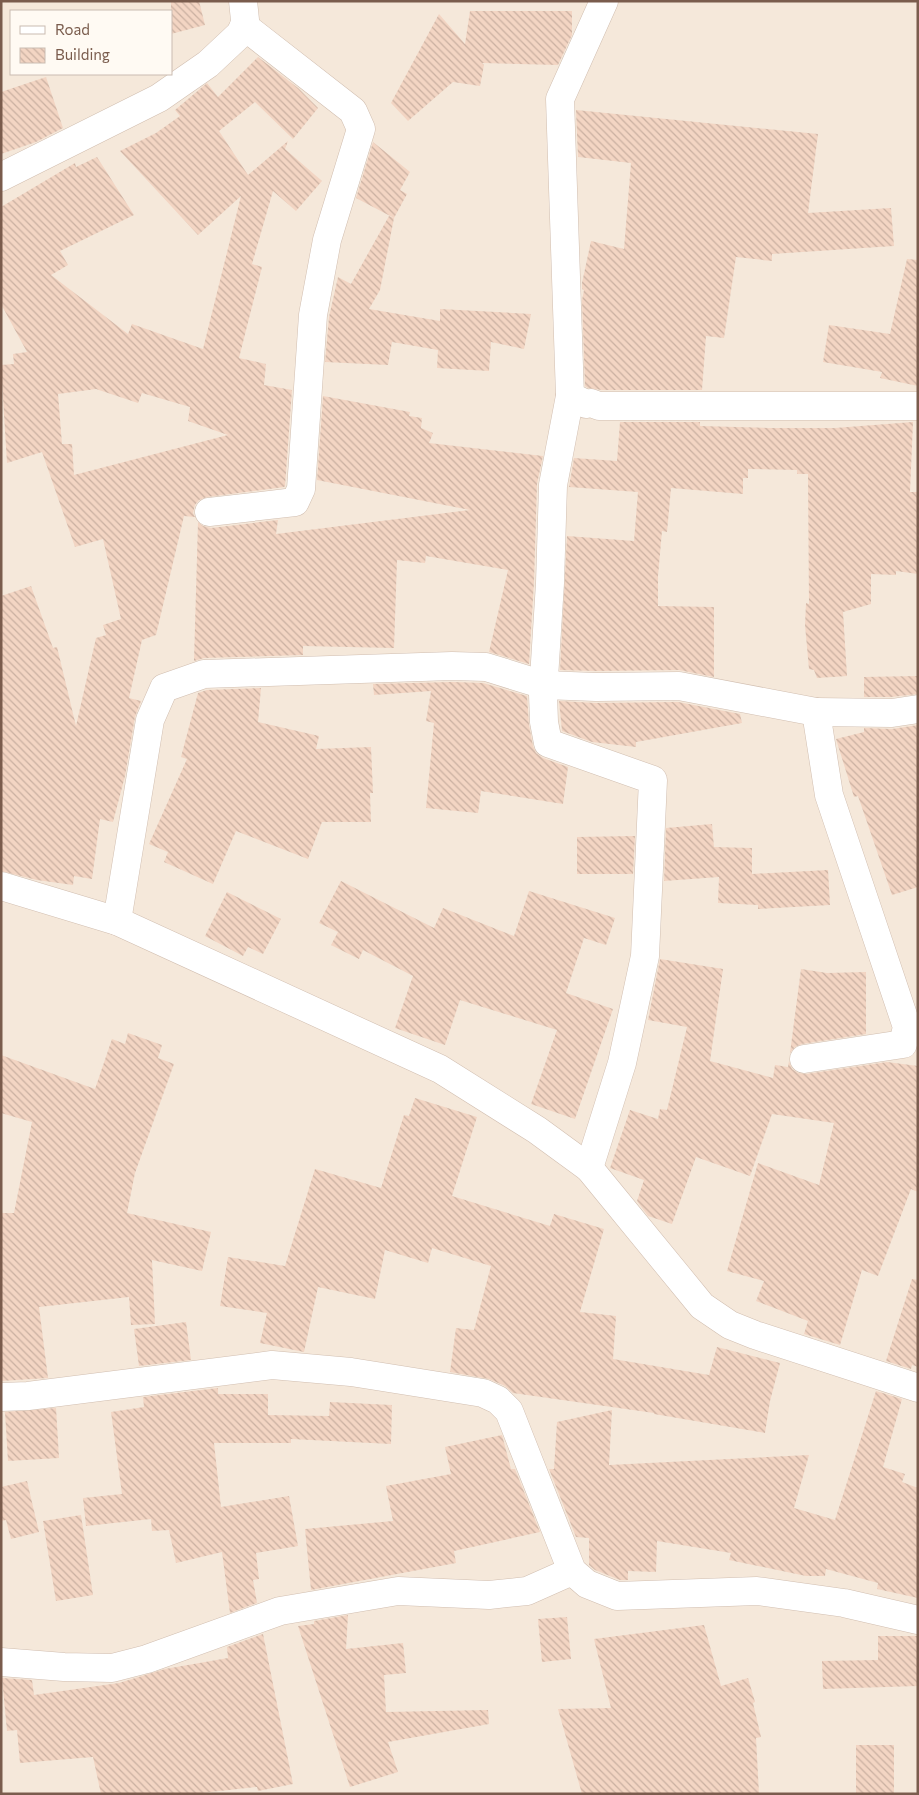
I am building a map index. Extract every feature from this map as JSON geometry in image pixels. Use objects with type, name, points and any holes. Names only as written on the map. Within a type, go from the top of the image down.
[{"type":"street","points":[[589,1168],[622,1063],[645,956],[654,780],[548,743],[544,722],[552,485],[570,396],[560,99],[604,1]]},
{"type":"street","points":[[1,176],[159,98],[208,64],[237,38],[244,14],[353,111],[361,128],[327,240],[313,315],[301,489],[295,502],[209,512]]},
{"type":"street","points":[[570,396],[586,404],[591,403],[599,406],[918,406]]},
{"type":"street","points":[[117,920],[150,720],[164,688],[204,674],[452,666],[486,667],[544,685],[596,687],[679,686],[816,712],[892,713],[918,709]]},
{"type":"street","points":[[804,1059],[903,1044],[907,1027],[829,795],[816,712]]},
{"type":"street","points":[[1,886],[117,920],[440,1069],[537,1130],[589,1168],[702,1306],[730,1324],[755,1336],[918,1388]]},
{"type":"street","points":[[1,1397],[28,1396],[272,1366],[351,1372],[483,1393],[498,1400],[509,1411],[572,1571],[587,1584],[617,1596],[757,1591],[844,1603],[918,1620]]},
{"type":"street","points":[[1,1662],[64,1667],[112,1668],[148,1659],[280,1611],[398,1591],[488,1595],[527,1591],[572,1571]]},
{"type":"shaded area","points":[[1,1],[918,1],[918,1794],[1,1794]]},
{"type":"building","points":[[171,1],[199,1],[205,25],[172,34]]},
{"type":"building","points":[[470,11],[572,11],[572,35],[558,65],[482,63],[484,65],[480,86],[453,82],[408,121],[391,103],[439,14],[465,44]]},
{"type":"building","points":[[258,57],[298,88],[318,108],[293,139],[255,102],[219,131],[248,175],[288,141],[285,149],[322,181],[296,211],[273,191],[252,264],[262,267],[239,358],[266,364],[264,385],[292,390],[285,486],[207,497],[199,500],[195,505],[193,513],[195,517],[184,516],[156,635],[142,640],[129,698],[141,701],[135,717],[125,776],[113,822],[100,819],[92,879],[74,876],[73,885],[37,880],[1,871],[1,596],[31,586],[53,648],[57,647],[76,726],[96,638],[106,635],[103,625],[121,619],[103,539],[75,547],[42,452],[7,463],[1,365],[14,364],[13,354],[27,352],[1,304],[1,207],[75,163],[76,167],[97,157],[134,215],[60,251],[68,265],[51,275],[128,334],[132,324],[203,349],[241,196],[198,235],[120,151],[156,133],[180,116],[175,110],[207,83],[218,97]],"holes":[[[96,389],[138,403],[142,393],[190,407],[188,421],[228,435],[74,475],[72,444],[62,444],[58,394]]]},
{"type":"building","points":[[46,77],[63,128],[36,142],[1,154],[1,92]]},
{"type":"building","points":[[576,110],[818,134],[808,213],[891,208],[894,246],[772,254],[772,261],[736,257],[724,338],[706,336],[702,390],[602,390],[588,388],[585,386],[582,300],[584,290],[582,289],[582,283],[591,241],[624,249],[631,163],[578,157]]},
{"type":"building","points":[[373,142],[410,172],[400,190],[407,194],[394,218],[356,198]]},
{"type":"building","points":[[389,216],[394,218],[380,290],[369,309],[440,321],[440,309],[531,314],[524,349],[491,342],[489,371],[437,368],[438,350],[392,342],[388,365],[325,362],[329,317],[338,277],[351,284]]},
{"type":"building","points":[[907,259],[918,260],[918,386],[880,378],[882,372],[823,362],[829,325],[890,334]]},
{"type":"building","points":[[323,396],[410,412],[409,416],[422,418],[421,428],[433,433],[429,443],[543,456],[537,484],[529,664],[489,652],[508,570],[426,556],[425,563],[397,560],[394,648],[303,646],[303,655],[204,658],[194,661],[198,522],[203,526],[211,528],[278,520],[276,534],[470,510],[317,480]]},
{"type":"building","points":[[620,422],[700,422],[700,426],[835,428],[913,422],[910,492],[918,492],[918,574],[896,571],[896,575],[871,574],[871,604],[843,612],[847,676],[817,678],[814,670],[809,669],[805,625],[806,603],[809,604],[808,474],[797,474],[797,470],[748,469],[748,478],[743,478],[743,494],[671,488],[667,532],[662,531],[658,576],[658,606],[714,607],[714,677],[679,670],[560,670],[567,536],[634,541],[638,492],[569,487],[574,458],[617,461]]},
{"type":"building","points":[[917,676],[918,694],[864,697],[864,677]]},
{"type":"building","points":[[483,683],[527,696],[529,725],[536,753],[543,758],[568,767],[563,804],[481,791],[478,813],[426,808],[434,723],[426,721],[431,691],[374,695],[373,684]]},
{"type":"building","points":[[261,688],[258,722],[319,736],[316,749],[371,747],[373,793],[370,793],[371,822],[322,822],[308,859],[236,831],[213,884],[164,862],[168,852],[149,844],[187,759],[181,757],[198,693],[207,690]]},
{"type":"building","points":[[559,701],[596,703],[678,702],[740,714],[742,723],[636,742],[636,747],[592,742],[562,731]]},
{"type":"building","points":[[918,725],[918,887],[892,895],[858,796],[854,797],[836,739],[864,732],[864,728],[892,729]]},
{"type":"building","points":[[712,824],[714,847],[752,848],[752,874],[828,870],[830,905],[758,909],[758,905],[718,903],[719,877],[664,881],[666,828]]},
{"type":"building","points":[[635,836],[633,874],[577,874],[577,837]]},
{"type":"building","points":[[341,881],[434,928],[443,908],[514,936],[529,891],[615,918],[606,945],[584,938],[566,993],[613,1009],[575,1119],[531,1104],[557,1030],[460,1000],[445,1045],[395,1028],[413,976],[363,950],[359,959],[331,945],[338,932],[319,923]]},
{"type":"building","points":[[227,892],[281,919],[263,954],[248,947],[243,956],[205,936]]},
{"type":"building","points":[[660,959],[723,969],[710,1061],[773,1078],[775,1065],[788,1067],[789,1061],[792,1069],[798,1073],[806,1074],[887,1062],[918,1066],[918,1192],[911,1189],[878,1276],[862,1270],[840,1345],[804,1334],[808,1321],[756,1301],[764,1281],[727,1271],[758,1163],[819,1185],[834,1123],[772,1114],[750,1176],[696,1157],[672,1224],[648,1216],[637,1201],[644,1180],[610,1168],[630,1110],[658,1119],[660,1109],[667,1110],[687,1027],[648,1020]]},
{"type":"building","points":[[801,969],[827,973],[866,972],[866,1034],[802,1044],[795,1047],[790,1053]]},
{"type":"building","points":[[128,1033],[162,1045],[158,1058],[174,1064],[135,1173],[127,1213],[211,1232],[202,1271],[152,1260],[155,1324],[131,1325],[129,1297],[39,1307],[48,1378],[1,1381],[1,1213],[14,1213],[32,1122],[1,1113],[1,1055],[95,1089],[112,1039],[125,1044]]},
{"type":"building","points":[[415,1098],[477,1117],[452,1196],[550,1226],[554,1214],[604,1229],[580,1312],[616,1316],[613,1359],[709,1375],[717,1347],[780,1363],[770,1401],[765,1433],[654,1413],[513,1393],[505,1386],[489,1379],[450,1372],[456,1328],[474,1330],[491,1266],[432,1248],[428,1263],[385,1250],[375,1299],[318,1287],[304,1352],[260,1343],[267,1313],[220,1306],[228,1257],[285,1266],[315,1169],[381,1188],[404,1115],[409,1116]]},
{"type":"building","points":[[912,1279],[918,1280],[918,1367],[912,1365],[911,1369],[886,1361]]},
{"type":"building","points":[[186,1322],[191,1360],[139,1366],[134,1329]]},
{"type":"building","points":[[218,1388],[218,1394],[268,1394],[268,1415],[329,1416],[330,1402],[392,1405],[391,1444],[291,1439],[291,1443],[214,1443],[221,1507],[289,1496],[298,1546],[256,1553],[259,1579],[253,1580],[257,1603],[230,1613],[222,1552],[176,1563],[169,1530],[152,1531],[151,1519],[86,1526],[83,1498],[122,1494],[111,1412],[144,1407],[143,1397]]},
{"type":"building","points":[[876,1391],[902,1399],[883,1467],[905,1474],[902,1482],[918,1488],[918,1598],[877,1589],[878,1583],[826,1569],[825,1576],[806,1576],[729,1560],[731,1553],[657,1541],[656,1572],[628,1571],[628,1580],[620,1580],[595,1570],[589,1565],[589,1538],[576,1537],[549,1469],[554,1469],[557,1422],[612,1410],[609,1465],[809,1455],[794,1508],[835,1520]]},
{"type":"building","points":[[56,1408],[59,1458],[8,1461],[5,1412]]},
{"type":"building","points":[[502,1435],[511,1469],[515,1469],[540,1532],[454,1551],[456,1563],[311,1590],[305,1529],[393,1521],[386,1486],[451,1474],[445,1447]]},
{"type":"building","points":[[27,1481],[39,1532],[11,1539],[6,1520],[1,1521],[1,1487]]},
{"type":"building","points":[[81,1515],[93,1595],[56,1601],[43,1521]]},
{"type":"building","points":[[348,1615],[346,1649],[403,1643],[406,1673],[384,1675],[386,1712],[488,1710],[489,1724],[388,1742],[398,1772],[350,1787],[298,1626]]},
{"type":"building","points":[[567,1617],[571,1659],[542,1662],[538,1619]]},
{"type":"building","points":[[704,1625],[721,1686],[748,1678],[755,1702],[753,1703],[761,1737],[756,1738],[759,1794],[582,1794],[558,1709],[611,1708],[594,1639]]},
{"type":"building","points":[[263,1634],[293,1784],[258,1791],[257,1787],[192,1794],[101,1794],[93,1757],[20,1763],[17,1730],[7,1731],[2,1678],[32,1680],[34,1695],[119,1683],[165,1669],[228,1658],[227,1647]]},
{"type":"building","points":[[878,1636],[918,1636],[918,1686],[823,1689],[822,1661],[878,1660]]},
{"type":"building","points":[[856,1745],[894,1745],[894,1794],[856,1794]]}]
